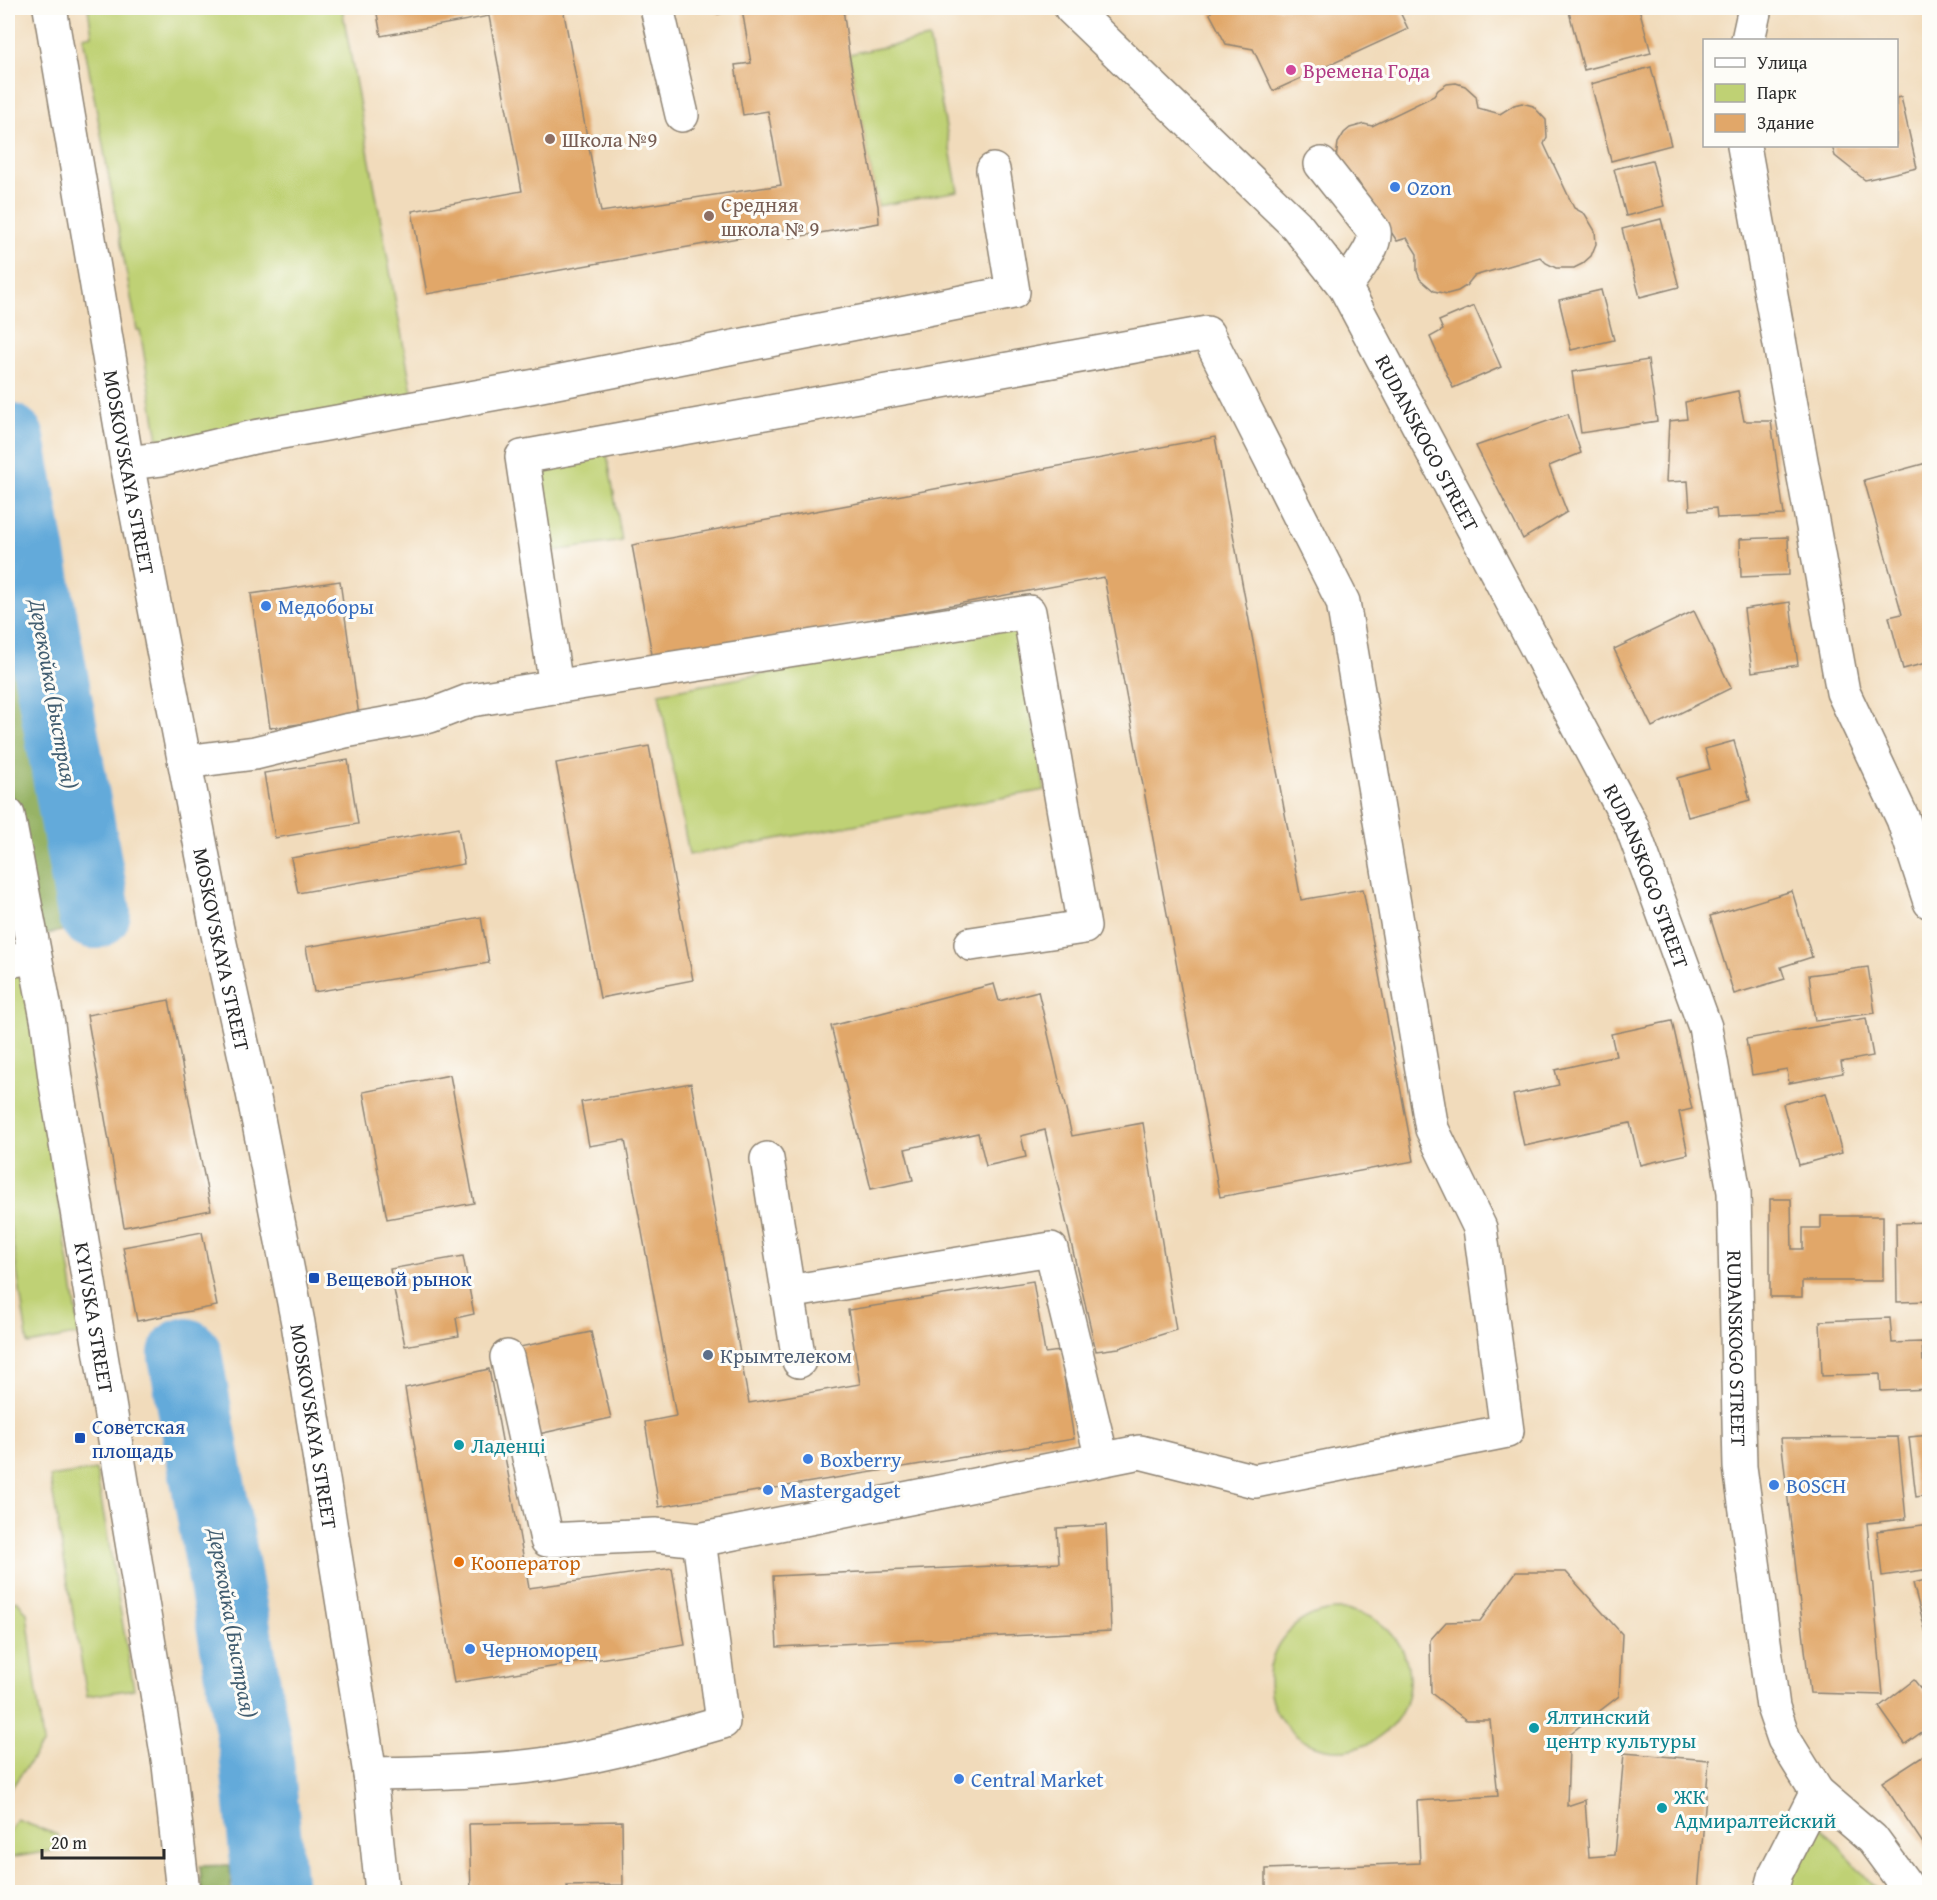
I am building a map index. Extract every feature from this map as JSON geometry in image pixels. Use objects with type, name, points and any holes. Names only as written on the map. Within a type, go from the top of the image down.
[{"type":"main road","name":"MOSKOVSKAYA STREET","points":[[50,8],[127,463],[216,930],[253,1094],[298,1323],[370,1774],[382,1893]]},
{"type":"main road","points":[[657,8],[682,115]]},
{"type":"main road","name":"RUDANSKOGO STREET","points":[[1071,8],[1296,225],[1345,287],[1632,827],[1705,1027],[1734,1192],[1740,1467],[1773,1707],[1784,1739],[1817,1792],[1872,1839],[1911,1893]]},
{"type":"main road","points":[[1748,39],[1755,8]]},
{"type":"main road","points":[[1744,147],[1843,692],[1903,819],[1929,902]]},
{"type":"main road","points":[[1321,164],[1374,231],[1372,246],[1345,287]]},
{"type":"main road","points":[[127,463],[161,459],[254,437],[536,386],[1013,292],[993,170]]},
{"type":"main road","points":[[507,1357],[547,1540],[655,1535],[699,1540],[1140,1452],[1255,1481],[1507,1431],[1480,1228],[1432,1129],[1343,602],[1207,333],[522,457],[556,687]]},
{"type":"main road","points":[[185,762],[255,753],[345,731],[430,716],[471,700],[1029,612],[1084,927],[971,944]]},
{"type":"main road","name":"KYIVSKA STREET","points":[[8,815],[21,959],[48,1024],[55,1078],[170,1765],[183,1893]]},
{"type":"main road","points":[[767,1159],[798,1361]]},
{"type":"main road","points":[[788,1292],[1051,1249],[1102,1459]]},
{"type":"main road","points":[[370,1774],[479,1770],[553,1763],[657,1741],[723,1722],[699,1540]]},
{"type":"main road","points":[[1771,1893],[1776,1874],[1817,1792]]},
{"type":"green space","points":[[88,8],[342,8],[415,408],[158,440],[140,330],[137,330],[83,37],[92,35]]},
{"type":"green space","points":[[929,38],[958,191],[878,206],[849,54]]},
{"type":"green space","points":[[606,448],[622,541],[554,551],[538,461]]},
{"type":"green space","points":[[8,577],[70,929],[34,937],[8,776]]},
{"type":"green space","points":[[1016,628],[1045,790],[689,855],[659,693]]},
{"type":"green space","points":[[23,973],[80,1334],[28,1344],[8,1211],[8,976]]},
{"type":"green space","points":[[96,1470],[134,1689],[87,1696],[50,1477]]},
{"type":"green space","points":[[17,1600],[27,1613],[43,1743],[10,1790],[8,1789],[8,1606]]},
{"type":"green space","points":[[1339,1610],[1366,1615],[1389,1630],[1404,1653],[1409,1680],[1404,1707],[1389,1730],[1366,1745],[1339,1750],[1312,1745],[1289,1730],[1274,1707],[1269,1680],[1274,1653],[1289,1630],[1312,1615]]},
{"type":"green space","points":[[1810,1814],[1879,1892],[1787,1892]]},
{"type":"green space","points":[[17,1820],[58,1835],[56,1850],[8,1858],[8,1834]]},
{"type":"green space","points":[[230,1865],[231,1892],[202,1892],[200,1866]]},
{"type":"building","points":[[376,8],[563,8],[601,212],[781,185],[768,111],[743,115],[735,65],[751,63],[742,9],[718,14],[717,8],[843,8],[849,54],[878,206],[879,223],[790,238],[788,229],[427,294],[412,211],[522,191],[489,16],[381,36]]},
{"type":"building","name":"Времена Года","points":[[1213,8],[1398,8],[1408,29],[1273,91],[1253,49],[1226,44],[1210,14]]},
{"type":"building","points":[[1568,8],[1639,8],[1651,53],[1584,70]]},
{"type":"building","points":[[1651,67],[1671,145],[1611,161],[1591,84]]},
{"type":"building","points":[[1456,83],[1465,86],[1476,96],[1478,108],[1500,114],[1522,103],[1533,106],[1546,120],[1547,137],[1544,144],[1574,208],[1585,214],[1595,231],[1596,244],[1591,256],[1582,264],[1574,268],[1556,268],[1540,257],[1474,276],[1466,286],[1458,291],[1447,294],[1434,291],[1420,279],[1417,271],[1417,254],[1407,238],[1397,241],[1357,180],[1347,174],[1336,159],[1338,143],[1350,128],[1364,124],[1372,126],[1434,96],[1447,84]]},
{"type":"building","points":[[1901,97],[1917,168],[1865,180],[1835,156],[1832,147],[1898,147],[1898,98]]},
{"type":"building","points":[[1652,160],[1664,206],[1626,216],[1614,169]]},
{"type":"building","points":[[1661,219],[1679,287],[1640,297],[1622,229]]},
{"type":"building","points":[[1601,290],[1614,340],[1571,350],[1559,300]]},
{"type":"building","points":[[1474,306],[1501,367],[1453,388],[1430,337],[1443,330],[1439,321]]},
{"type":"building","points":[[1648,360],[1657,421],[1581,433],[1572,372]]},
{"type":"building","points":[[1738,391],[1744,421],[1771,421],[1784,515],[1717,518],[1716,508],[1690,510],[1688,481],[1666,482],[1669,421],[1687,419],[1685,402]]},
{"type":"building","points":[[1568,414],[1581,453],[1549,466],[1567,512],[1523,539],[1476,446]]},
{"type":"building","points":[[1215,437],[1301,900],[1363,889],[1414,1161],[1220,1197],[1104,577],[653,660],[632,545]]},
{"type":"building","points":[[1930,462],[1930,662],[1903,669],[1889,617],[1902,614],[1864,480]]},
{"type":"building","points":[[1788,537],[1789,575],[1741,577],[1740,539]]},
{"type":"building","points":[[340,581],[359,716],[270,728],[251,594]]},
{"type":"building","points":[[1790,602],[1798,665],[1752,672],[1744,609]]},
{"type":"building","points":[[1694,611],[1731,688],[1652,727],[1614,649]]},
{"type":"building","points":[[1734,741],[1750,800],[1688,817],[1677,778],[1710,769],[1705,749]]},
{"type":"building","points":[[649,746],[693,980],[600,998],[556,763]]},
{"type":"building","points":[[348,760],[358,824],[275,838],[264,773]]},
{"type":"building","points":[[458,828],[464,864],[298,893],[291,858]]},
{"type":"building","points":[[1792,891],[1812,957],[1781,967],[1785,979],[1734,994],[1710,916]]},
{"type":"building","points":[[481,917],[489,963],[314,992],[306,947]]},
{"type":"building","points":[[1868,967],[1875,1013],[1815,1021],[1809,975]]},
{"type":"building","points":[[994,984],[999,1001],[1038,991],[1072,1136],[1143,1123],[1176,1330],[1119,1348],[1096,1351],[1045,1130],[1021,1136],[1026,1157],[986,1166],[978,1133],[905,1149],[913,1180],[871,1189],[831,1026]]},
{"type":"building","points":[[169,1000],[211,1210],[124,1227],[87,1015]]},
{"type":"building","points":[[1866,1018],[1873,1056],[1841,1062],[1843,1073],[1789,1083],[1787,1069],[1752,1075],[1746,1039]]},
{"type":"building","points":[[1672,1021],[1692,1109],[1679,1112],[1688,1154],[1640,1165],[1630,1123],[1524,1146],[1513,1095],[1559,1085],[1555,1070],[1616,1056],[1611,1034]]},
{"type":"building","points":[[450,1075],[474,1203],[387,1219],[363,1092]]},
{"type":"building","points":[[691,1083],[749,1403],[860,1384],[848,1310],[1033,1281],[1045,1353],[1060,1351],[1074,1439],[659,1507],[645,1422],[676,1416],[625,1140],[589,1146],[581,1102]]},
{"type":"building","points":[[1826,1093],[1842,1153],[1799,1165],[1783,1104]]},
{"type":"building","points":[[1770,1199],[1791,1199],[1792,1249],[1803,1249],[1803,1228],[1821,1228],[1821,1216],[1883,1216],[1883,1281],[1802,1281],[1802,1297],[1770,1297]]},
{"type":"building","points":[[1930,1222],[1930,1301],[1897,1302],[1896,1223]]},
{"type":"building","points":[[202,1232],[217,1306],[137,1321],[123,1247]]},
{"type":"building","points":[[463,1256],[474,1314],[456,1318],[459,1336],[405,1346],[390,1269]]},
{"type":"building","points":[[1890,1318],[1892,1343],[1922,1342],[1923,1361],[1930,1361],[1930,1389],[1881,1391],[1880,1374],[1822,1376],[1820,1321]]},
{"type":"building","points":[[591,1332],[611,1418],[534,1435],[515,1348]]},
{"type":"building","points":[[489,1369],[529,1588],[672,1568],[685,1645],[454,1683],[405,1388]]},
{"type":"building","points":[[1930,1435],[1930,1495],[1916,1497],[1909,1437]]},
{"type":"building","points":[[1898,1437],[1906,1519],[1867,1523],[1883,1695],[1810,1693],[1781,1438]]},
{"type":"building","points":[[1930,1524],[1930,1569],[1882,1576],[1877,1531]]},
{"type":"building","points":[[1106,1525],[1111,1631],[777,1647],[773,1576],[1059,1563],[1057,1528]]},
{"type":"building","name":"Ялтинский центр культуры","points":[[1516,1572],[1566,1572],[1622,1634],[1619,1696],[1567,1736],[1569,1747],[1567,1806],[1585,1800],[1589,1857],[1615,1855],[1624,1753],[1709,1760],[1698,1892],[1266,1892],[1266,1869],[1420,1863],[1417,1801],[1498,1796],[1490,1720],[1466,1720],[1431,1693],[1430,1640],[1446,1622],[1480,1621]]},
{"type":"building","points":[[1930,1579],[1930,1645],[1929,1645],[1913,1583]]},
{"type":"building","points":[[1914,1680],[1930,1700],[1930,1726],[1905,1744],[1879,1707]]},
{"type":"building","points":[[1930,1751],[1930,1854],[1882,1782]]},
{"type":"building","points":[[622,1821],[623,1885],[567,1886],[568,1892],[471,1892],[469,1824]]},
{"type":"waterway","name":"Дерекойка (Быстрая)","points":[[8,440],[94,912]]},
{"type":"waterway","name":"Дерекойка (Быстрая)","points":[[185,1355],[256,1752],[270,1892]]},
{"type":"place","name":"Времена Года","points":[[1291,70]]},
{"type":"place","name":"Школа №9","points":[[550,139]]},
{"type":"place","name":"Ozon","points":[[1395,187]]},
{"type":"place","name":"Средняя школа № 9","points":[[709,216]]},
{"type":"place","name":"Медоборы","points":[[266,606]]},
{"type":"place","name":"Вещевой рынок","points":[[314,1278]]},
{"type":"place","name":"Крымтелеком","points":[[708,1355]]},
{"type":"place","name":"Советская площадь","points":[[80,1438]]},
{"type":"place","name":"Ладенці","points":[[459,1445]]},
{"type":"place","name":"Boxberry","points":[[808,1459]]},
{"type":"place","name":"BOSCH","points":[[1774,1485]]},
{"type":"place","name":"Mastergadget","points":[[768,1490]]},
{"type":"place","name":"Кооператор","points":[[459,1562]]},
{"type":"place","name":"Черноморец","points":[[470,1649]]},
{"type":"place","name":"Ялтинский центр культуры","points":[[1534,1728]]},
{"type":"place","name":"Central Market","points":[[959,1779]]},
{"type":"place","name":"ЖК Адмиралтейский","points":[[1662,1808]]}]
